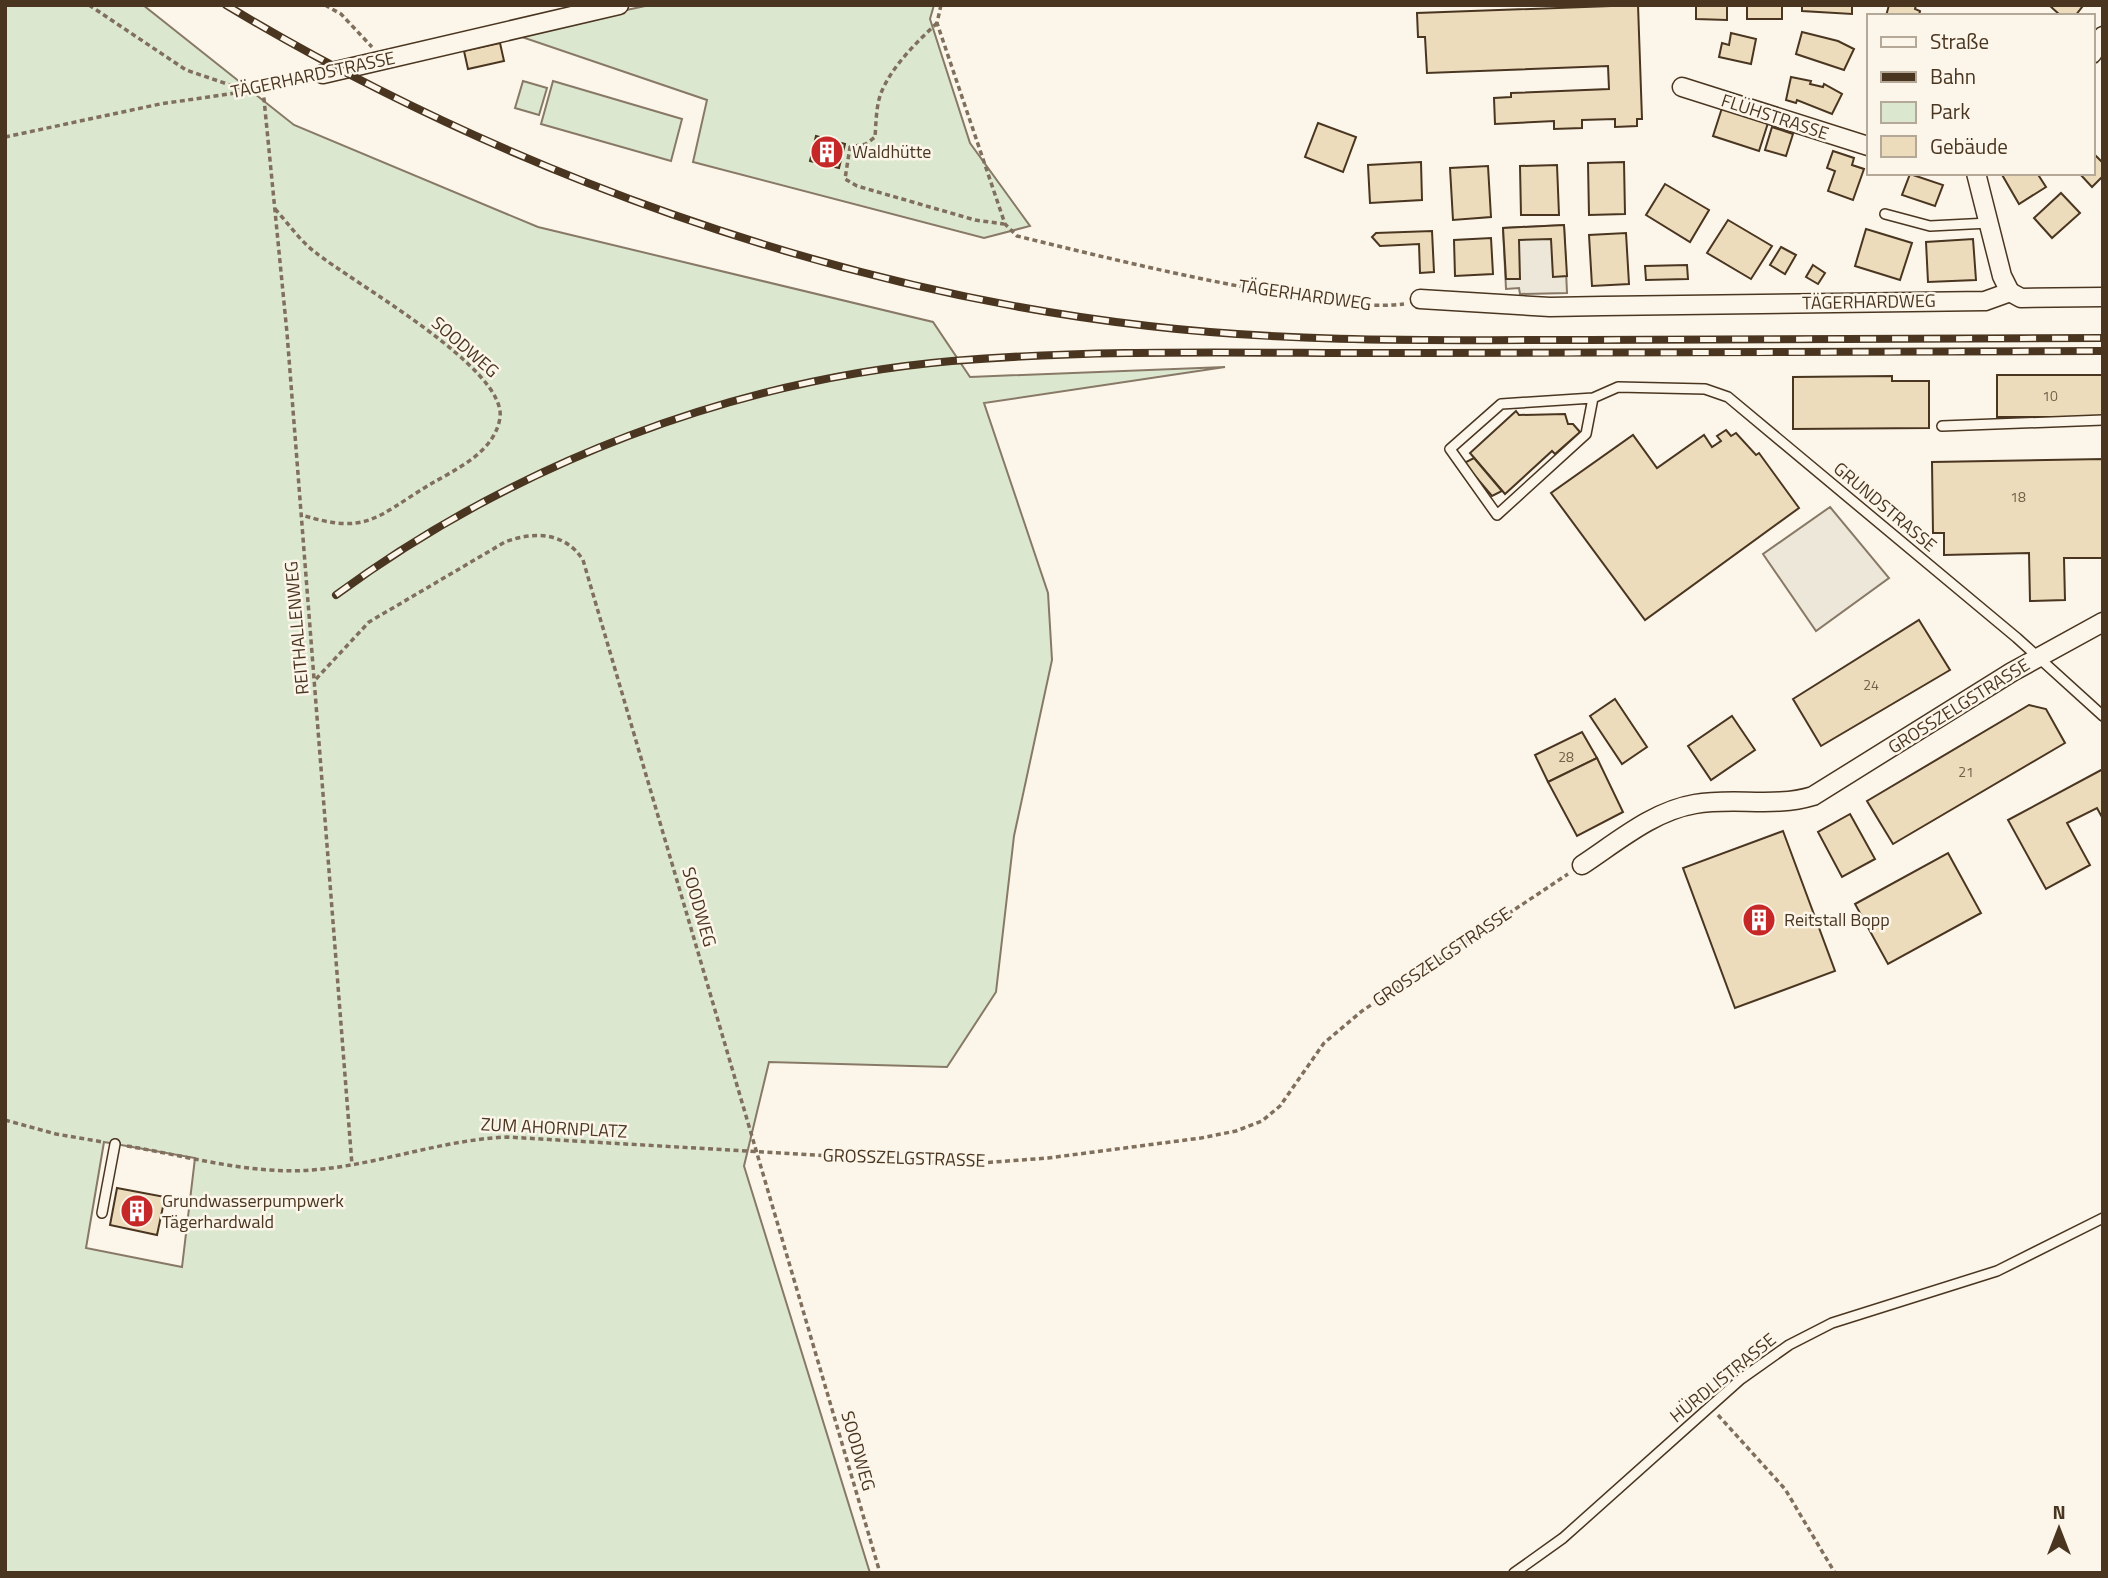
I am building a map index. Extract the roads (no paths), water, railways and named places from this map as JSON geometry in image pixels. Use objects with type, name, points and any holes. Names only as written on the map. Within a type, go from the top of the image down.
[{"type":"street","name":"TÄGERHARDSTRASSE","points":[[323,74],[620,5]]},
{"type":"street","name":"FLÜHSTRASSE","points":[[1682,87],[1867,146]]},
{"type":"street","points":[[1977,175],[2002,276],[2010,292],[2021,298],[2103,297]]},
{"type":"street","name":"TÄGERHARDWEG","points":[[1420,299],[1550,307],[1985,301],[2010,292]]},
{"type":"street","name":"GROSSZELGSTRASSE","points":[[1582,865],[1655,818],[1696,803],[1783,803],[1813,796],[2038,657],[2103,622]]},
{"type":"lane","points":[[1885,214],[1930,226],[1989,223]]},
{"type":"lane","name":"GRUNDSTRASSE","points":[[1593,398],[1618,387],[1705,389],[1728,397],[2038,657],[2103,716]]},
{"type":"lane","points":[[1593,398],[1586,434],[1497,515],[1450,449],[1501,404],[1593,398]]},
{"type":"lane","points":[[1942,426],[2103,420]]},
{"type":"lane","points":[[102,1213],[115,1144]]},
{"type":"lane","name":"HÜRDLISTRASSE","points":[[1514,1573],[1563,1538],[1710,1405],[1761,1364],[1806,1335],[1858,1314],[1997,1271],[2103,1218]]},
{"type":"railway","points":[[226,5],[331,65],[441,120],[555,170],[671,214],[789,252],[909,284],[1029,309],[1149,326],[1313,338],[2103,338]]},
{"type":"railway","points":[[336,595],[405,548],[476,506],[551,468],[628,436],[707,409],[788,387],[870,371],[952,361],[1130,353],[2103,351]]},
{"type":"place","name":"Waldhütte","points":[[827,152]]},
{"type":"place","name":"Reitstall Bopp","points":[[1759,920]]},
{"type":"place","name":"Grundwasserpumpwerk Tägerhardwald","points":[[137,1211]]}]
